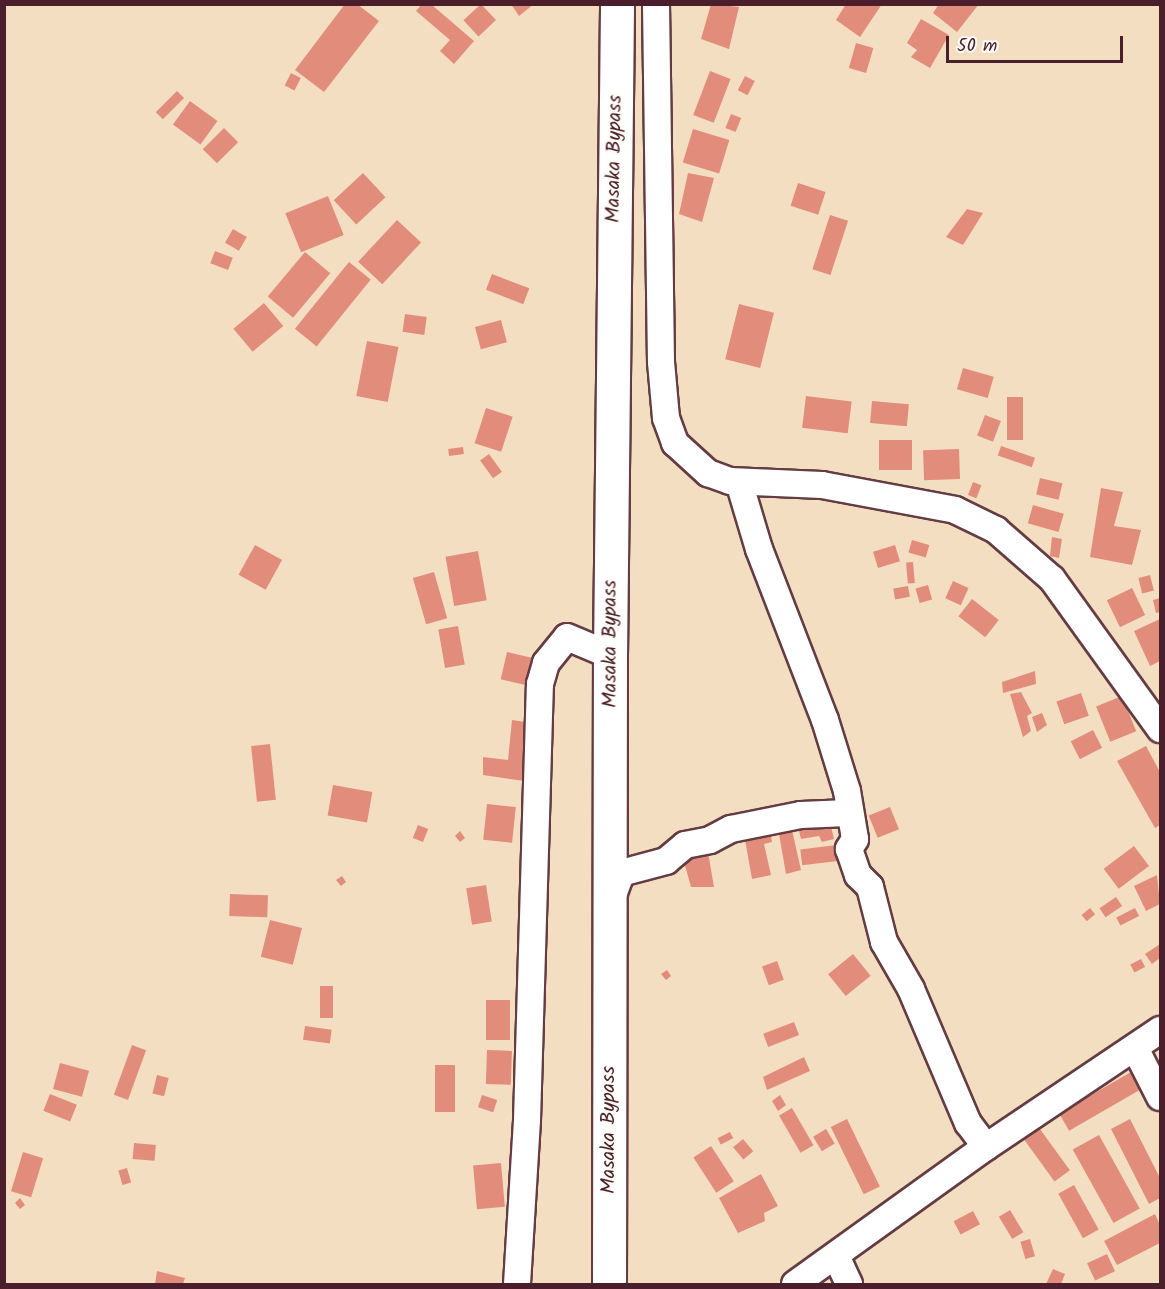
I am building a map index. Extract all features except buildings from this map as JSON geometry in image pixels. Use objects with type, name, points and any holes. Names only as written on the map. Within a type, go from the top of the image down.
[{"type":"highway","name":"Masaka Bypass","points":[[609,1284],[610,655],[617,4]]},
{"type":"street","points":[[656,4],[660,362],[666,418],[675,443],[708,473],[739,482],[822,485],[915,502],[955,510],[996,530],[1052,579],[1161,729]]},
{"type":"street","points":[[739,482],[776,597],[825,720],[847,791],[848,813],[855,839],[849,849],[858,875],[870,888],[884,942],[911,989],[968,1123],[986,1147]]},
{"type":"street","points":[[517,1284],[527,1120],[540,684],[546,663],[567,637],[610,655]]},
{"type":"street","points":[[610,904],[621,873],[666,861],[685,845],[710,840],[731,829],[801,815],[848,813]]},
{"type":"street","points":[[795,1284],[986,1147],[1161,1030]]},
{"type":"street","points":[[1135,1047],[1161,1097]]},
{"type":"street","points":[[836,1256],[849,1284]]}]
